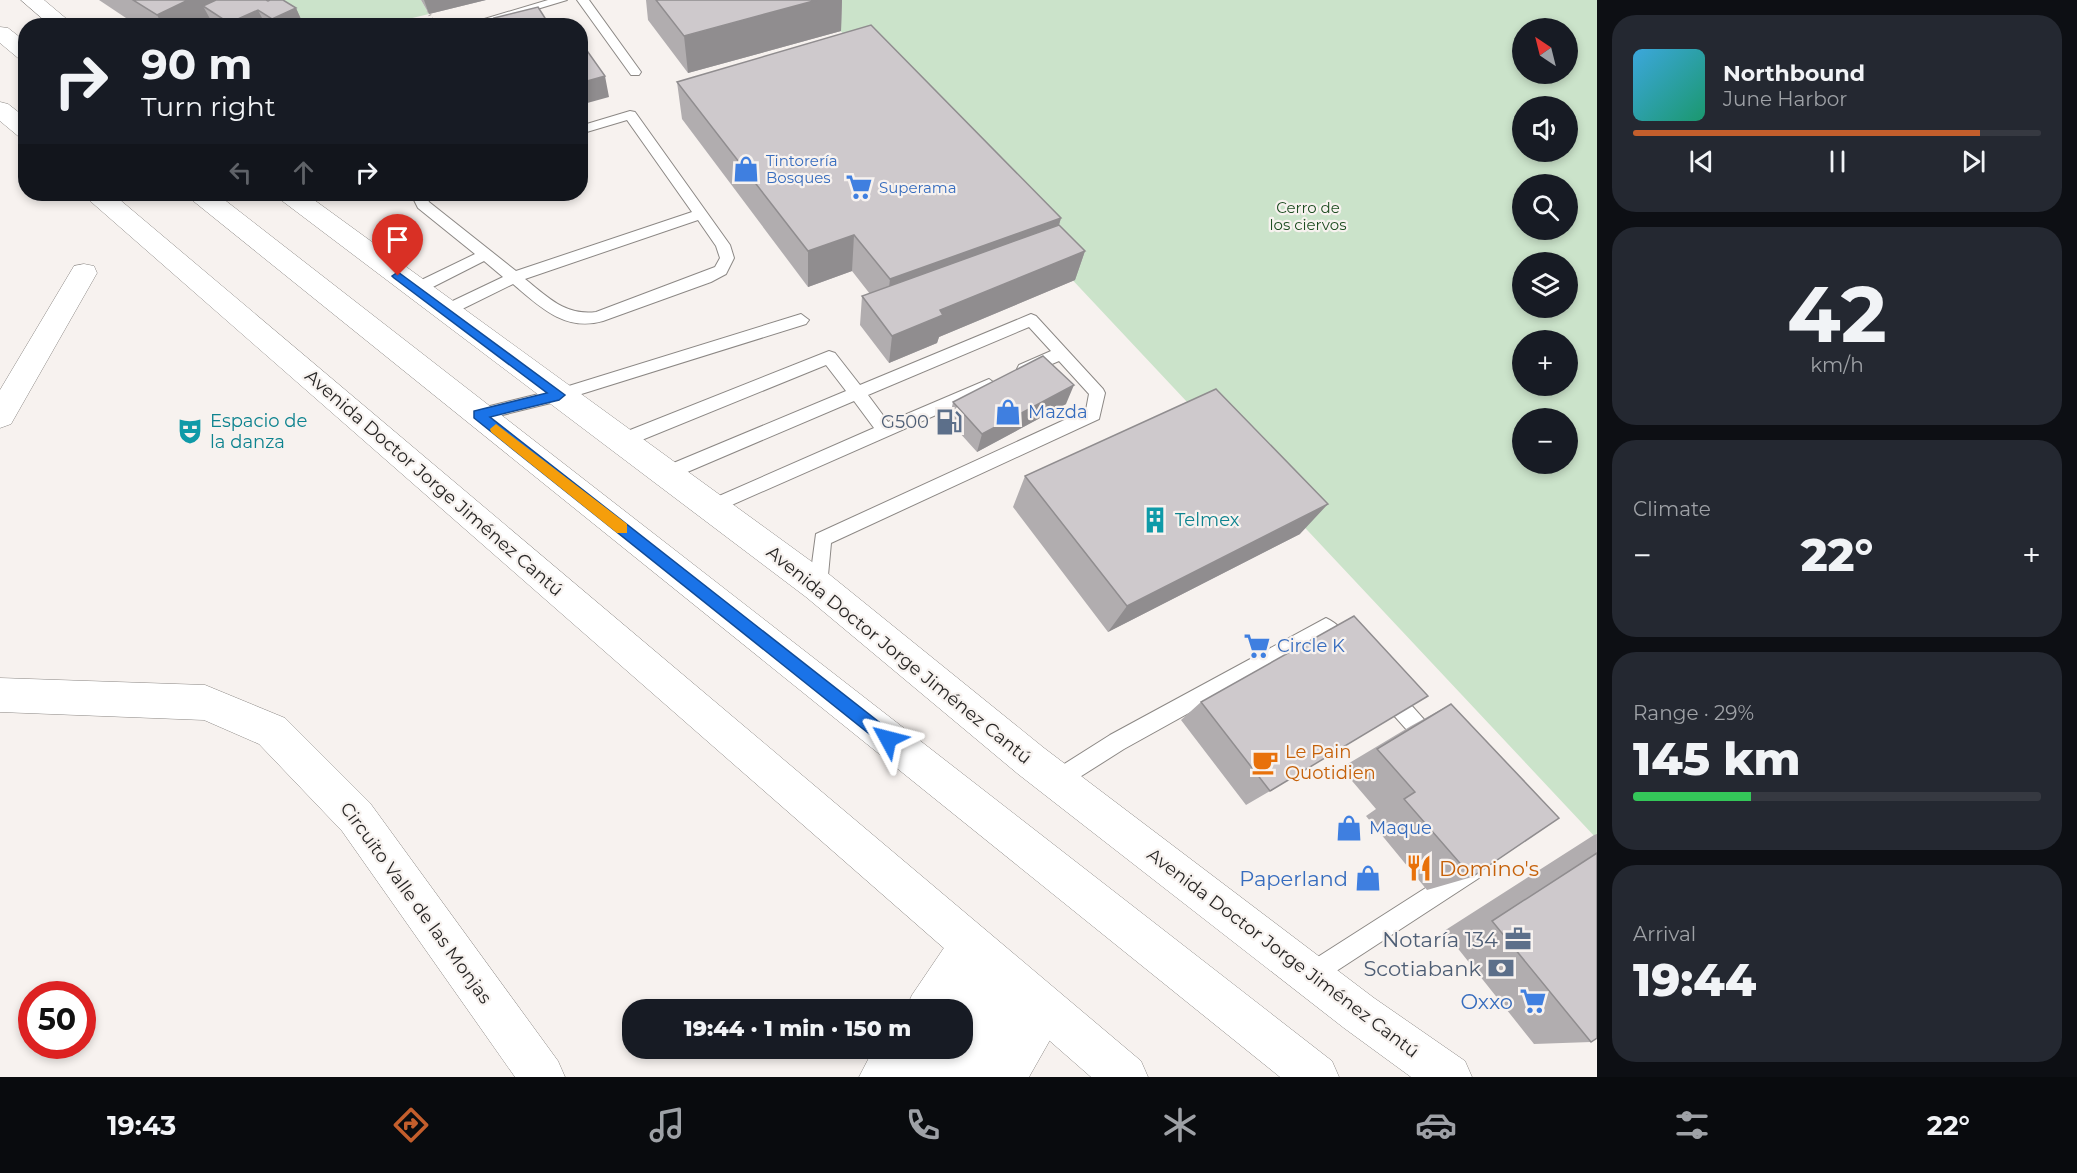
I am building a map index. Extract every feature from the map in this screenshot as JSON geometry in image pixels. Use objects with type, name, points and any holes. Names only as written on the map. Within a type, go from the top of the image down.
[{"type":"main road","points":[[30,0],[54,18]]},
{"type":"main road","points":[[0,33],[18,47]]},
{"type":"main road","points":[[0,109],[18,124]]},
{"type":"main road","name":"Avenida Doctor Jorge Jiménez Cantú","points":[[107,201],[1125,1077]]},
{"type":"main road","points":[[210,201],[1316,1077]]},
{"type":"main road","name":"Avenida Doctor Jorge Jiménez Cantú","points":[[299,201],[709,508],[818,586],[1057,780],[1310,975],[1449,1077]]},
{"type":"main road","points":[[0,416],[84,273]]},
{"type":"main road","name":"Circuito Valle de las Monjas","points":[[0,695],[205,703],[272,731],[356,817],[542,1077]]},
{"type":"main road","points":[[954,999],[1008,977]]},
{"type":"main road","points":[[973,1003],[1008,977]]},
{"type":"main road","points":[[964,1077],[1008,977]]},
{"type":"main road","points":[[1003,1077],[1008,977]]},
{"type":"main road","points":[[882,1077],[894,1059]]},
{"type":"main road","points":[[920,1077],[932,1059]]},
{"type":"lane","points":[[495,18],[561,0]]},
{"type":"lane","points":[[583,0],[635,72]]},
{"type":"lane","points":[[421,201],[423,206],[557,312],[569,318],[583,320],[598,317],[706,278],[721,270],[727,258],[723,246],[630,115],[588,128]]},
{"type":"lane","points":[[446,311],[515,277],[701,214]]},
{"type":"lane","points":[[416,289],[485,255]]},
{"type":"lane","points":[[478,415],[559,395],[801,320]]},
{"type":"lane","points":[[665,474],[1031,320],[1096,393],[1093,414],[822,539],[818,586]]},
{"type":"lane","points":[[709,508],[1062,353]]},
{"type":"lane","points":[[621,441],[829,357],[885,431]]},
{"type":"lane","points":[[1057,780],[1117,742],[1326,627],[1356,660]]},
{"type":"lane","points":[[1371,676],[1447,759]]},
{"type":"lane","points":[[1310,975],[1490,858]]},
{"type":"path","points":[[425,7],[431,18]]},
{"type":"green space","points":[[281,0],[421,0],[429,14],[412,18],[294,18],[270,6]]},
{"type":"green space","name":"Cerro de los ciervos","points":[[813,0],[1597,0],[1597,839],[868,62]]},
{"type":"building","points":[[133,0],[188,0],[157,15]]},
{"type":"building","points":[[216,0],[283,0],[296,8],[274,18],[258,10],[240,18],[221,18],[203,6]]},
{"type":"building","points":[[656,0],[817,0],[684,36]]},
{"type":"building","points":[[538,7],[545,18],[494,18]]},
{"type":"building","name":"Superama","points":[[871,25],[1061,218],[890,279],[854,235],[808,251],[677,82]]},
{"type":"building","points":[[588,52],[605,76],[588,81]]},
{"type":"building","points":[[1059,225],[1085,251],[940,310],[943,315],[892,336],[862,296]]},
{"type":"building","points":[[1043,356],[1074,385],[982,434],[953,402]]},
{"type":"building","name":"Telmex","points":[[1216,389],[1328,504],[1127,606],[1025,476]]},
{"type":"building","name":"Le Pain Quotidien","points":[[1354,616],[1428,696],[1270,791],[1201,702]]},
{"type":"building","points":[[1451,704],[1559,818],[1472,877],[1404,799],[1415,792],[1377,749]]},
{"type":"building","points":[[1597,853],[1597,1038],[1591,1042],[1492,921]]},
{"type":"slow traffic","points":[[496,429],[622,529]]},
{"type":"place","name":"Tintorería Bosques","points":[[746,169]]},
{"type":"place","name":"Superama","points":[[859,187]]},
{"type":"place","name":"Mazda","points":[[1008,412]]},
{"type":"place","name":"G500","points":[[949,422]]},
{"type":"place","name":"Espacio de la danza","points":[[190,431]]},
{"type":"place","name":"Telmex","points":[[1155,520]]},
{"type":"place","name":"Circle K","points":[[1257,646]]},
{"type":"place","name":"Le Pain Quotidien","points":[[1265,762]]},
{"type":"place","name":"Maque","points":[[1349,828]]},
{"type":"place","name":"Domino's","points":[[1419,868]]},
{"type":"place","name":"Paperland","points":[[1368,878]]},
{"type":"place","name":"Notaría 134","points":[[1518,939]]},
{"type":"place","name":"Scotiabank","points":[[1501,968]]},
{"type":"place","name":"Oxxo","points":[[1533,1001]]},
{"type":"route","points":[[398,276],[559,395],[478,415],[888,739]]}]
